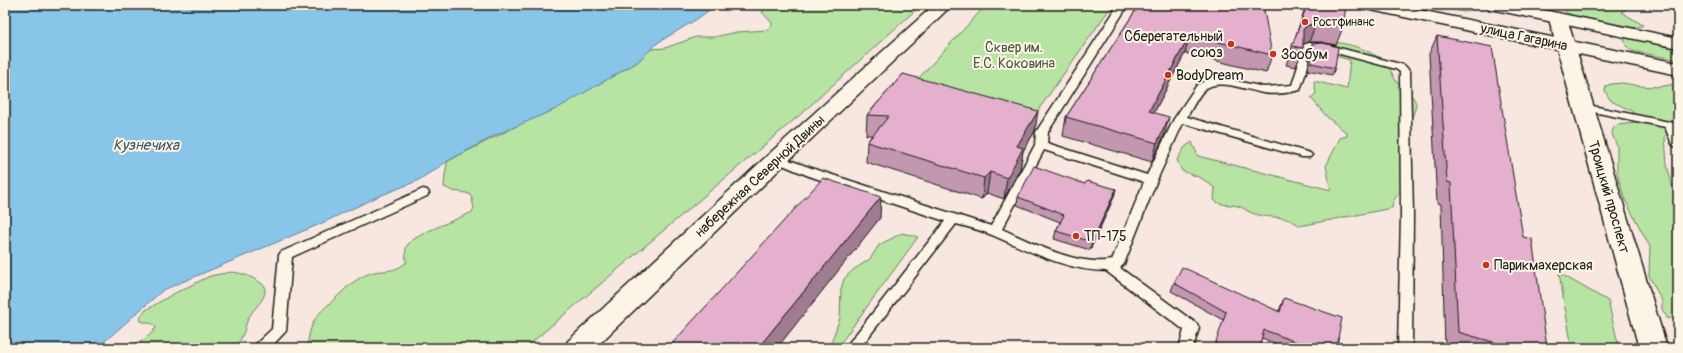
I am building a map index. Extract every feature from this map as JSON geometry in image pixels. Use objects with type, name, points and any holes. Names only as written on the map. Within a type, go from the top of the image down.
[{"type":"main road","name":"набережная Северной Двины","points":[[578,348],[777,159],[944,5]]},
{"type":"main road","name":"улица Гагарина","points":[[1371,5],[1678,69]]},
{"type":"main road","name":"улица Гагарина","points":[[1494,5],[1678,43]]},
{"type":"main road","name":"Троицкий проспект","points":[[1558,19],[1656,347]]},
{"type":"lane","points":[[995,231],[1041,145],[1042,132],[1089,56],[1120,10],[1115,5]]},
{"type":"lane","points":[[1110,268],[1117,264],[1150,180],[1180,118],[1202,87],[1211,82],[1222,81],[1264,90],[1296,88],[1303,66],[1302,48],[1309,46],[1321,46],[1390,63],[1405,71],[1407,215],[1405,348]]},
{"type":"lane","points":[[1584,107],[1670,125],[1678,144]]},
{"type":"lane","points":[[1180,118],[1306,155]]},
{"type":"lane","points":[[1041,145],[1150,180]]},
{"type":"lane","points":[[777,159],[813,173],[953,219],[995,231],[1025,245],[1082,264],[1110,268],[1192,328],[1186,348]]},
{"type":"lane","points":[[261,348],[279,331],[286,255],[423,193]]},
{"type":"lane","points":[[852,348],[953,219]]},
{"type":"green space","points":[[767,5],[921,5],[801,114],[525,348],[307,348],[311,328],[317,316],[350,285],[373,272],[391,270],[400,267],[406,263],[406,248],[409,243],[425,233],[472,212],[474,208],[471,195],[453,191],[444,187],[448,161],[597,85],[636,63],[651,49],[665,48],[696,37],[714,37],[737,32],[768,30],[772,23],[762,12]]},
{"type":"green space","name":"Сквер им. Е.С. Коковина","points":[[986,5],[1104,5],[1111,7],[1036,113],[917,80]]},
{"type":"green space","points":[[1427,5],[1466,5],[1470,8],[1469,11],[1464,12]]},
{"type":"green space","points":[[1562,5],[1632,5],[1621,12],[1643,25],[1638,27],[1629,27],[1593,22],[1567,13]]},
{"type":"green space","points":[[1624,38],[1678,47],[1678,60],[1632,51],[1626,46]]},
{"type":"green space","points":[[1320,41],[1347,44],[1373,54],[1387,65],[1396,81],[1411,95],[1416,103],[1410,129],[1404,185],[1395,198],[1392,208],[1300,226],[1288,219],[1258,215],[1235,205],[1216,202],[1214,200],[1215,188],[1201,178],[1182,171],[1177,160],[1185,147],[1192,142],[1198,156],[1331,190],[1326,166],[1340,138],[1347,136],[1347,133],[1327,117],[1311,98],[1316,93],[1314,81],[1347,89],[1350,60],[1328,54]]},
{"type":"green space","points":[[1623,83],[1650,87],[1678,83],[1678,134],[1671,133],[1665,136],[1667,165],[1678,208],[1678,315],[1668,319],[1662,309],[1662,301],[1649,276],[1650,247],[1625,200],[1617,173],[1617,146],[1612,134],[1613,129],[1617,125],[1644,122],[1630,110],[1611,101],[1605,91],[1606,86]]},
{"type":"green space","points":[[902,233],[918,237],[837,348],[829,348],[840,318],[841,289],[844,279],[853,270],[870,259],[879,245]]},
{"type":"green space","points":[[231,272],[249,276],[265,286],[264,296],[248,319],[236,348],[121,348],[136,343],[153,332],[156,327],[153,324],[140,321],[141,316],[146,310],[173,294],[210,276]]},
{"type":"green space","points":[[1559,273],[1608,301],[1619,348],[1572,348]]},
{"type":"water","name":"Кузнечиха","points":[[5,5],[716,5],[697,19],[659,42],[636,63],[556,109],[496,135],[448,161],[417,181],[377,197],[320,224],[163,290],[97,348],[5,348]]},
{"type":"building","points":[[1139,5],[1263,5],[1272,55],[1190,35],[1149,111],[1169,117],[1157,143],[1066,117]]},
{"type":"building","points":[[1307,5],[1346,5],[1343,27],[1328,23],[1316,23],[1306,26],[1303,30],[1303,48],[1292,46]]},
{"type":"building","points":[[1437,36],[1492,47],[1523,237],[1532,239],[1547,348],[1514,348],[1458,332],[1451,183],[1447,182]]},
{"type":"building","points":[[1323,43],[1338,47],[1335,68],[1311,63],[1312,44]]},
{"type":"building","points":[[903,74],[1038,111],[1017,146],[1023,148],[1007,178],[990,172],[984,178],[867,142],[889,116],[867,115]]},
{"type":"building","points":[[1034,166],[1085,184],[1087,181],[1116,189],[1092,242],[1056,231],[1064,215],[1018,197]]},
{"type":"building","points":[[823,178],[881,197],[758,348],[668,348]]},
{"type":"building","points":[[1182,267],[1280,312],[1284,298],[1342,318],[1336,348],[1313,348],[1264,330],[1259,348],[1214,348],[1226,312],[1174,283]]},
{"type":"place","name":"Ростфинанс","points":[[1305,22]]},
{"type":"place","name":"Сберегательный союз","points":[[1231,44]]},
{"type":"place","name":"Зообум","points":[[1273,54]]},
{"type":"place","name":"BodyDream","points":[[1168,75]]},
{"type":"place","name":"ТП-175","points":[[1076,236]]},
{"type":"place","name":"Парикмахерская","points":[[1486,265]]}]
